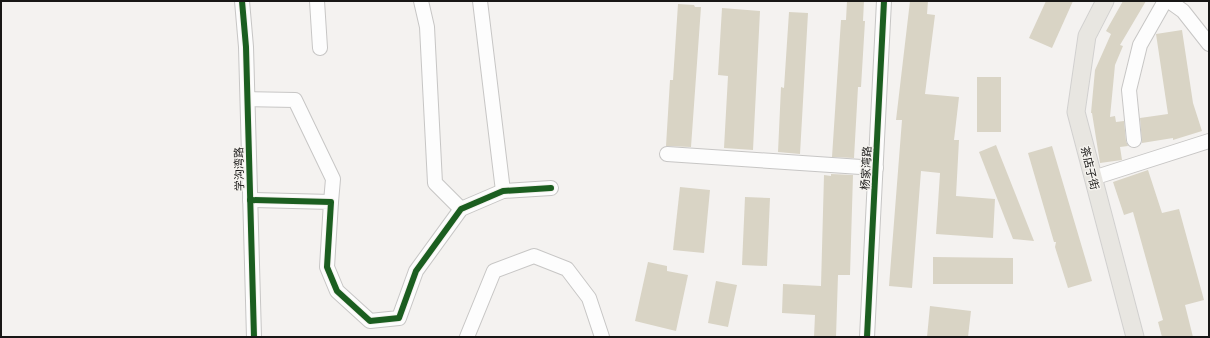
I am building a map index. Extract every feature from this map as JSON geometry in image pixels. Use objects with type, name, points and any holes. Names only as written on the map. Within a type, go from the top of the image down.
[{"type":"main road","name":"茶店子街","points":[[1105,1],[1086,36],[1076,112],[1135,337]]},
{"type":"street","name":"学沟湾路","points":[[242,1],[248,99],[254,337]]},
{"type":"street","points":[[317,1],[320,48]]},
{"type":"street","points":[[421,1],[427,27],[436,183],[462,209]]},
{"type":"street","points":[[480,1],[503,191]]},
{"type":"street","name":"杨家湾路","points":[[867,337],[884,1]]},
{"type":"street","points":[[1134,140],[1129,90],[1140,45],[1165,1]]},
{"type":"street","points":[[1169,1],[1183,11],[1209,44]]},
{"type":"street","points":[[248,99],[295,100],[333,179],[327,267],[337,291],[370,321],[399,318],[416,271],[462,209],[503,191],[551,188]]},
{"type":"street","points":[[1093,178],[1209,141]]},
{"type":"street","points":[[667,154],[876,168]]},
{"type":"street","points":[[250,200],[331,202]]},
{"type":"street","points":[[467,337],[494,271],[534,256],[567,269],[590,298],[602,337]]},
{"type":"building","points":[[847,1],[864,1],[863,21],[865,21],[861,87],[858,87],[854,158],[832,157],[841,20],[846,20]]},
{"type":"building","points":[[910,1],[928,1],[927,14],[935,15],[925,94],[959,97],[954,140],[959,140],[956,196],[995,199],[993,238],[936,234],[940,173],[921,171],[912,288],[889,286],[902,120],[896,120]]},
{"type":"building","points":[[1046,1],[1073,1],[1052,48],[1029,38]]},
{"type":"building","points":[[1123,1],[1146,1],[1120,45],[1123,46],[1115,65],[1110,117],[1115,116],[1116,122],[1124,121],[1128,146],[1120,147],[1122,160],[1100,163],[1091,113],[1095,70],[1111,34],[1106,31]]},
{"type":"building","points":[[678,4],[701,7],[691,147],[666,146],[670,80],[673,80]]},
{"type":"building","points":[[722,8],[760,11],[753,150],[724,148],[728,76],[718,75]]},
{"type":"building","points":[[789,12],[808,13],[800,154],[778,152],[781,87],[784,88]]},
{"type":"building","points":[[1182,30],[1193,103],[1202,131],[1173,140],[1173,138],[1142,143],[1140,118],[1168,114],[1156,34]]},
{"type":"building","points":[[977,77],[1001,77],[1001,132],[977,132]]},
{"type":"building","points":[[996,145],[1034,241],[1013,239],[979,152]]},
{"type":"building","points":[[1052,146],[1092,281],[1068,288],[1055,247],[1056,242],[1054,242],[1028,153]]},
{"type":"building","points":[[1148,170],[1162,213],[1179,209],[1204,300],[1185,305],[1193,337],[1162,337],[1158,322],[1163,320],[1133,212],[1124,215],[1113,182]]},
{"type":"building","points":[[831,174],[853,175],[850,275],[838,275],[836,337],[814,337],[815,315],[782,313],[783,284],[821,286],[824,175],[831,176]]},
{"type":"building","points":[[680,187],[710,190],[704,253],[673,250]]},
{"type":"building","points":[[745,197],[770,198],[767,266],[742,265]]},
{"type":"building","points":[[933,257],[1013,258],[1013,284],[933,284]]},
{"type":"building","points":[[648,262],[667,266],[667,271],[688,275],[676,331],[635,321]]},
{"type":"building","points":[[716,281],[737,285],[728,327],[708,323]]},
{"type":"building","points":[[930,306],[971,311],[968,337],[927,337]]},
{"type":"cycle path","points":[[242,1],[246,47],[254,337]]},
{"type":"cycle path","points":[[867,337],[884,1]]},
{"type":"cycle path","points":[[250,200],[331,202],[327,267],[337,291],[370,321],[399,318],[416,271],[461,209],[503,191],[551,188]]}]
